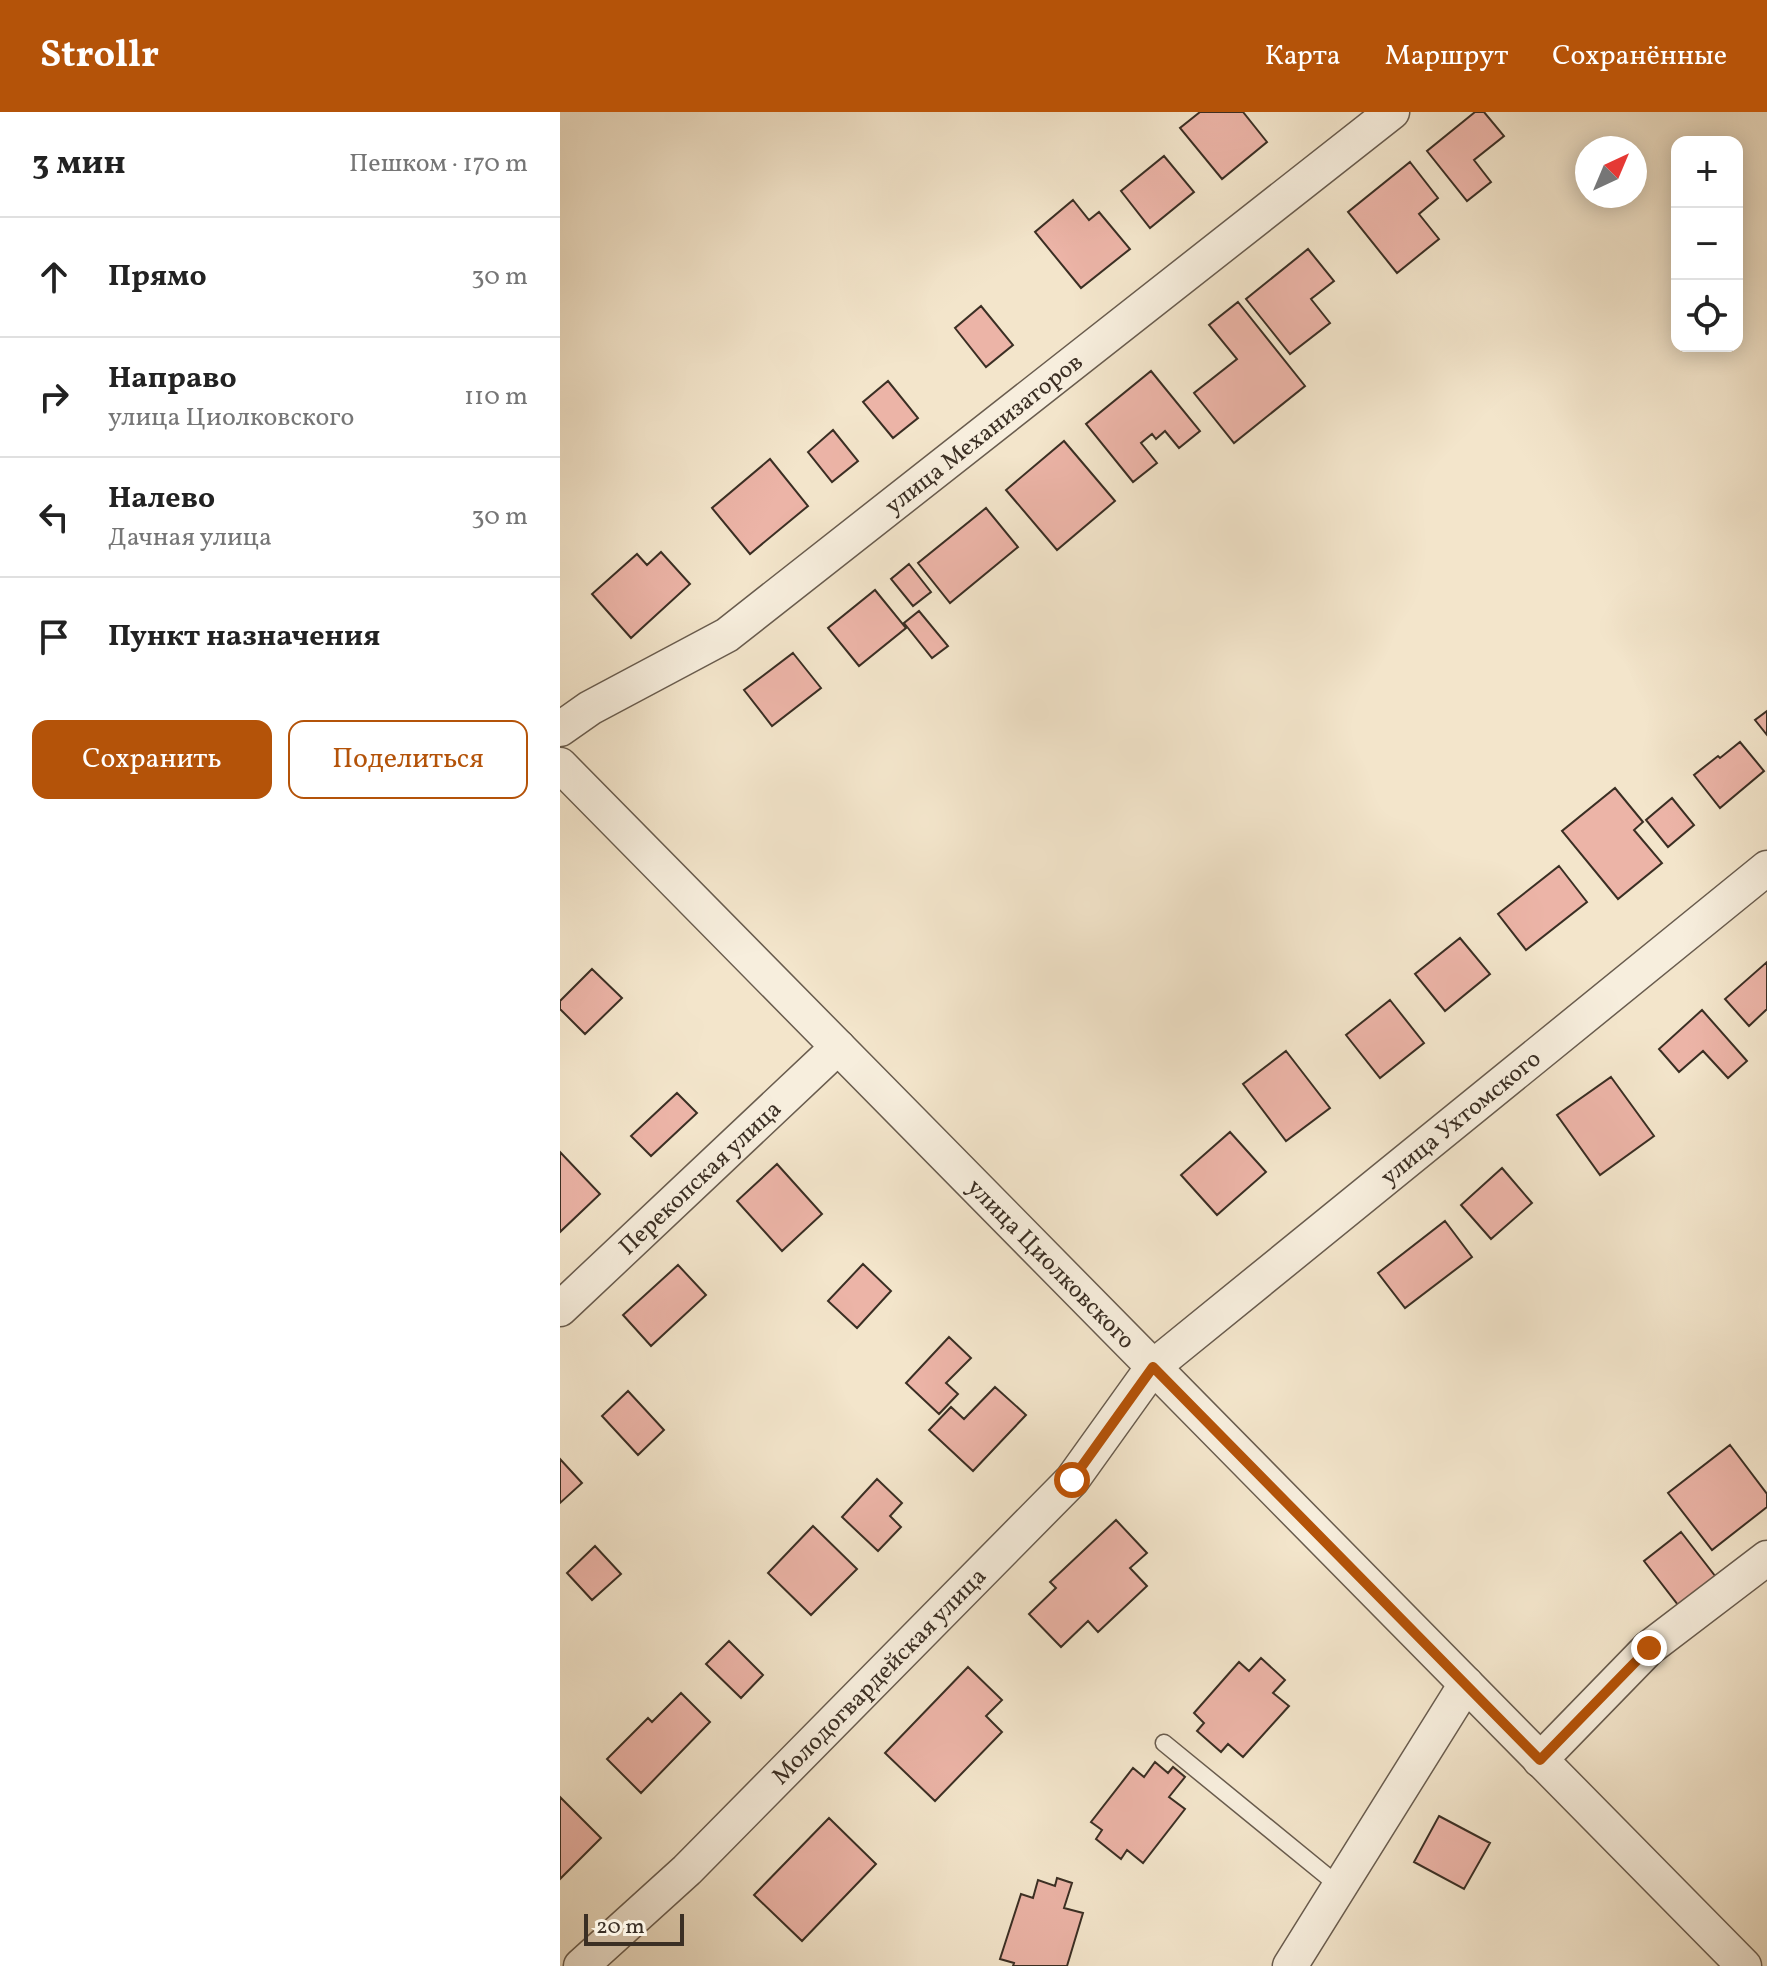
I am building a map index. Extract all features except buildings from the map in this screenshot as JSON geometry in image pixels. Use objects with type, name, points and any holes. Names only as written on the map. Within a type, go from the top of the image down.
[{"type":"street","name":"улица Механизаторов","points":[[560,729],[590,708],[727,635],[1392,112]]},
{"type":"street","name":"улица Циолковского","points":[[560,765],[1744,1966]]},
{"type":"street","name":"улица Ухтомского","points":[[1153,1367],[1767,868]]},
{"type":"street","name":"Перекопская улица","points":[[560,1309],[838,1047]]},
{"type":"street","name":"Молодогвардейская улица","points":[[581,1966],[687,1870],[1072,1480],[1153,1367]]},
{"type":"street","points":[[1540,1760],[1649,1648],[1767,1558]]},
{"type":"street","points":[[1290,1966],[1466,1684]]},
{"type":"lane","points":[[1164,1743],[1339,1886]]},
{"type":"route","points":[[1072,1480],[1153,1367],[1540,1760],[1649,1648]]}]
